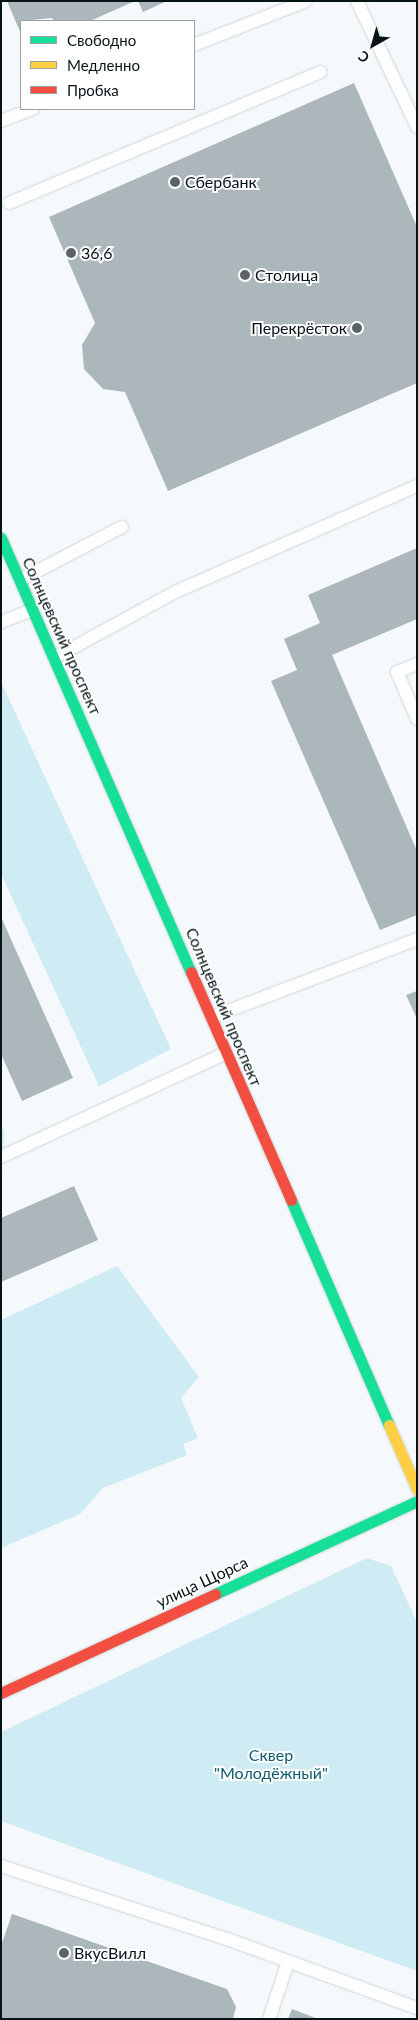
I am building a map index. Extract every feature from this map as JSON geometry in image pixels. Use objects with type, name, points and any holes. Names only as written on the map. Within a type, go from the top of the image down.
[{"type":"street","name":"Солнцевский проспект","points":[[1,538],[417,1489]]},
{"type":"street","name":"улица Щорса","points":[[1,1693],[417,1501]]},
{"type":"lane","points":[[195,45],[306,1]]},
{"type":"lane","points":[[357,1],[411,98],[417,127]]},
{"type":"lane","points":[[9,203],[321,72]]},
{"type":"lane","points":[[1,121],[30,110]]},
{"type":"lane","points":[[54,658],[175,592],[417,486]]},
{"type":"lane","points":[[20,580],[122,527]]},
{"type":"lane","points":[[1,622],[32,610]]},
{"type":"lane","points":[[417,664],[397,672],[417,719]]},
{"type":"lane","points":[[212,1018],[417,939]]},
{"type":"lane","points":[[1,1157],[226,1053]]},
{"type":"lane","points":[[1,1866],[288,1962],[417,2008]]},
{"type":"lane","points":[[269,2019],[288,1962]]},
{"type":"green space","points":[[1,682],[171,1049],[99,1086],[1,874]]},
{"type":"green space","points":[[1,1126],[4,1131],[1,1200]]},
{"type":"green space","points":[[117,1266],[199,1377],[181,1398],[198,1438],[183,1444],[187,1455],[103,1488],[80,1514],[1,1548],[1,1320]]},
{"type":"green space","name":"Сквер \"Молодёжный\"","points":[[367,1558],[391,1566],[417,1622],[417,1971],[1,1821],[1,1732]]},
{"type":"building","points":[[7,1],[135,1],[92,20],[53,20],[52,18],[20,20],[20,32]]},
{"type":"building","points":[[138,1],[167,1],[143,12]]},
{"type":"building","name":"Столица","points":[[354,83],[417,227],[417,383],[168,491],[125,392],[103,389],[84,369],[82,345],[95,323],[49,217]]},
{"type":"building","points":[[417,548],[417,619],[332,655],[417,851],[417,915],[380,930],[271,681],[297,670],[284,639],[320,623],[308,595]]},
{"type":"building","points":[[1,917],[73,1078],[22,1101],[1,1054]]},
{"type":"building","points":[[417,991],[417,1019],[406,995]]},
{"type":"building","points":[[74,1186],[98,1240],[1,1282],[1,1218]]},
{"type":"building","points":[[12,1914],[227,1989],[236,2007],[233,2019],[1,2019],[1,1946]]},
{"type":"building","points":[[292,2009],[318,2019],[288,2019]]},
{"type":"traffic: fast","points":[[1,538],[191,972]]},
{"type":"traffic: fast","points":[[291,1200],[389,1425]]},
{"type":"traffic: fast","points":[[215,1594],[417,1501]]},
{"type":"traffic: slow","points":[[389,1425],[417,1489]]},
{"type":"traffic: jam","points":[[191,972],[291,1200]]},
{"type":"traffic: jam","points":[[1,1693],[215,1594]]},
{"type":"place","name":"Сбербанк","points":[[175,182]]},
{"type":"place","name":"36,6","points":[[71,253]]},
{"type":"place","name":"Столица","points":[[245,275]]},
{"type":"place","name":"Перекрёсток","points":[[357,328]]},
{"type":"place","name":"ВкусВилл","points":[[64,1953]]}]
